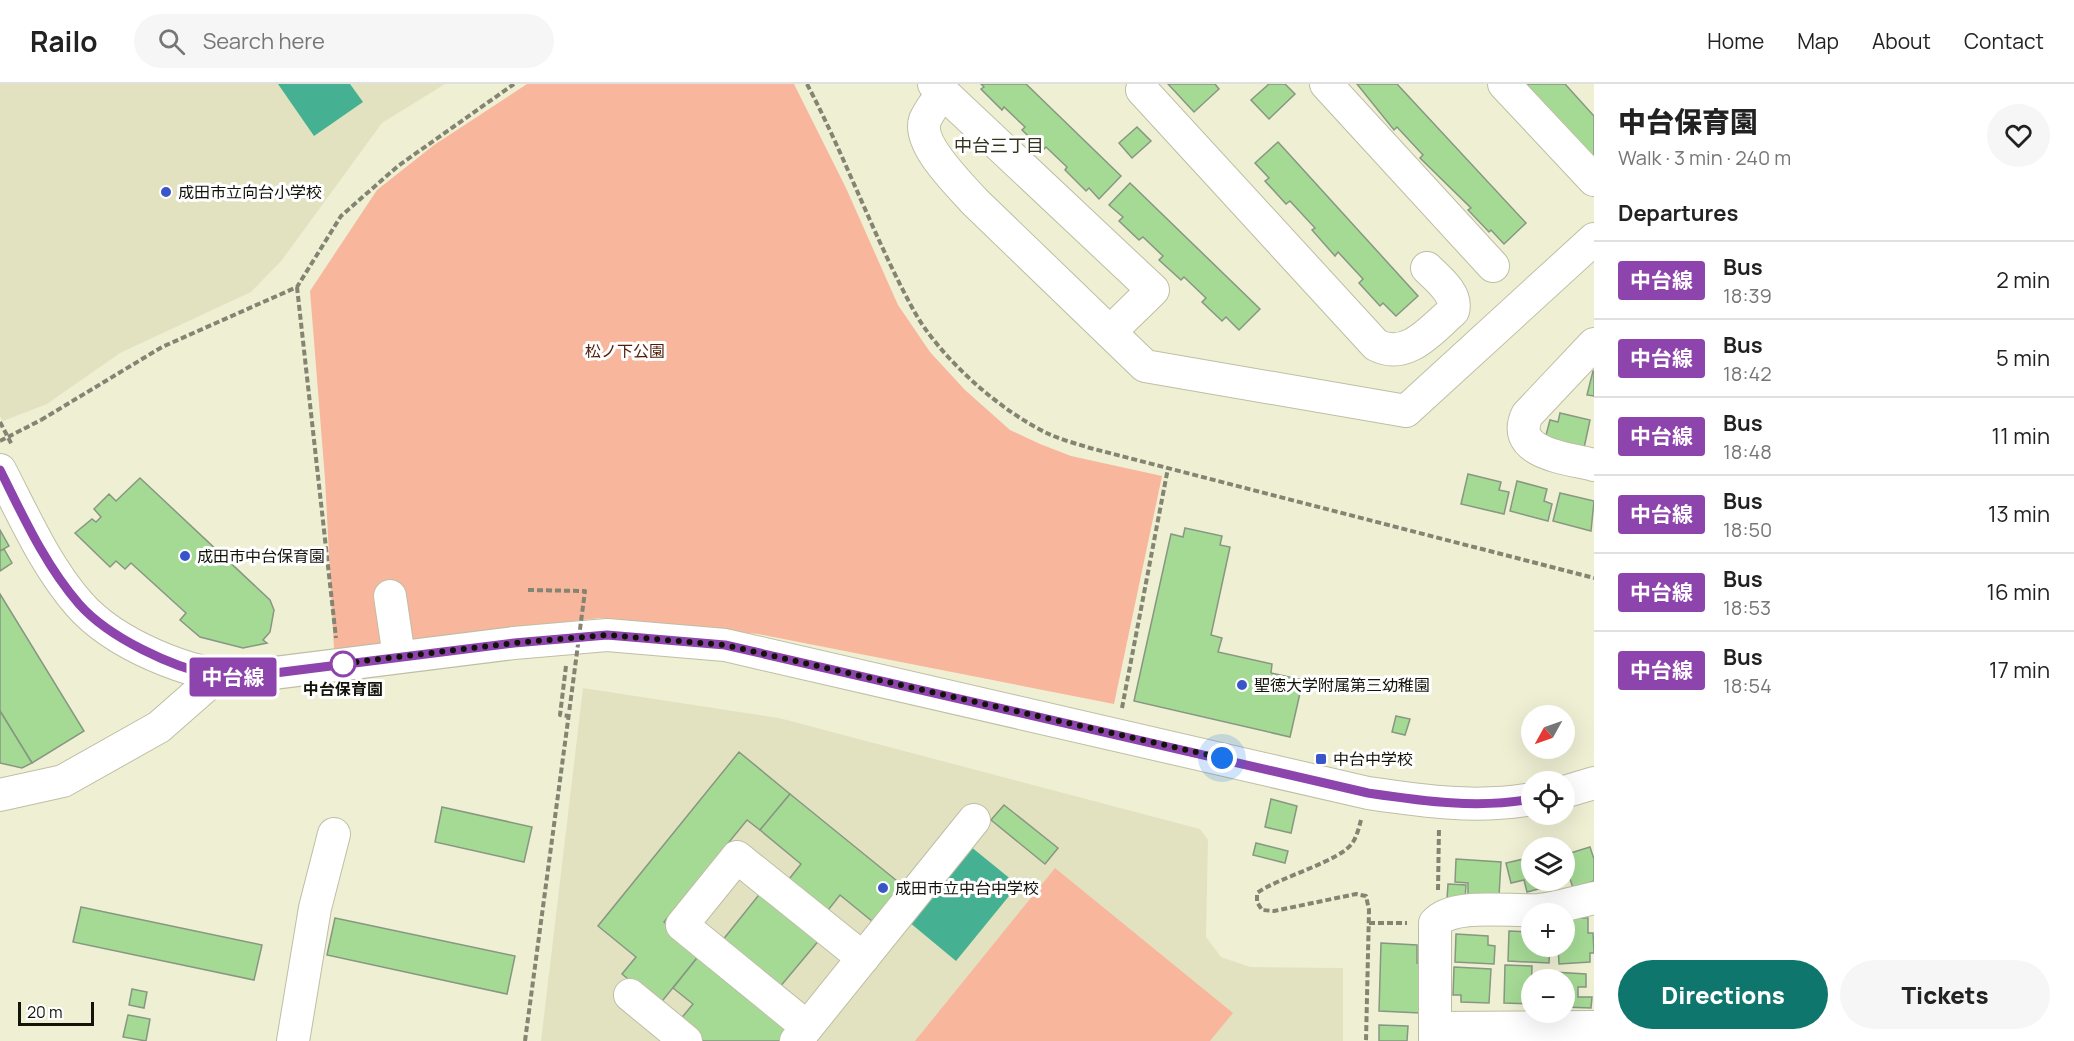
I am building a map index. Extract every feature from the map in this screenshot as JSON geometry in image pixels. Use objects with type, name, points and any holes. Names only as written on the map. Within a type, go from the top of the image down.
[{"type":"street","points":[[1326,84],[1493,266]]},
{"type":"street","points":[[1504,84],[1594,180]]},
{"type":"street","points":[[1110,332],[1153,290],[938,88],[925,121],[924,136],[938,157],[974,201],[1145,366],[1406,411],[1594,239]]},
{"type":"street","points":[[1142,90],[1376,345],[1386,350],[1400,350],[1412,346],[1453,311],[1455,305],[1450,292],[1427,268]]},
{"type":"street","points":[[1594,344],[1527,415],[1522,429],[1524,436],[1536,449],[1594,465]]},
{"type":"street","points":[[8,462],[46,559],[80,605],[109,629],[154,655],[216,676],[243,677],[514,643],[607,635],[725,645],[1368,793],[1444,804],[1506,804],[1521,801]]},
{"type":"street","points":[[390,596],[399,657]]},
{"type":"street","points":[[0,795],[63,781],[159,727],[216,676]]},
{"type":"street","points":[[1575,789],[1594,783]]},
{"type":"street","points":[[863,958],[737,856],[682,925],[802,1034],[974,820]]},
{"type":"street","points":[[293,1041],[315,908],[333,834]]},
{"type":"street","points":[[1594,898],[1540,910],[1459,911],[1442,914],[1434,923],[1435,1035],[1505,1034],[1594,1027]]},
{"type":"street","points":[[630,995],[686,1041]]},
{"type":"path","points":[[0,441],[41,420],[162,347],[297,287],[341,216],[398,166],[514,84]]},
{"type":"path","points":[[807,84],[915,312],[947,355],[986,392],[1050,434],[1090,448],[1594,578]]},
{"type":"path","points":[[297,287],[339,664]]},
{"type":"path","points":[[0,422],[8,462]]},
{"type":"path","points":[[1121,711],[1168,468]]},
{"type":"path","points":[[525,1041],[585,591],[528,590]]},
{"type":"path","points":[[569,715],[560,715],[567,657],[579,658]]},
{"type":"path","points":[[1366,1041],[1369,924],[1366,896],[1356,894],[1274,911],[1262,910],[1257,902],[1257,893],[1269,885],[1342,853],[1353,843],[1368,793]]},
{"type":"path","points":[[1432,825],[1449,826]]},
{"type":"path","points":[[1438,888],[1439,831]]},
{"type":"path","points":[[1369,924],[1434,923]]},
{"type":"shaded area","name":"成田市立向台小学校","points":[[0,84],[445,84],[382,123],[282,260],[251,292],[120,353],[47,404],[3,421],[0,416]]},
{"type":"shaded area","name":"成田市立中台中学校","points":[[583,688],[779,718],[1200,829],[1208,840],[1206,937],[1221,957],[1250,967],[1343,968],[1343,1041],[541,1041]]},
{"type":"green space","name":"松ノ下公園","points":[[527,84],[794,84],[846,188],[898,305],[930,352],[965,390],[1010,430],[1040,444],[1071,456],[1162,476],[1114,704],[758,634],[600,618],[334,649],[325,479],[310,291],[377,190],[434,145]]},
{"type":"green space","points":[[1055,868],[1233,1013],[1210,1041],[915,1041]]},
{"type":"water","points":[[278,84],[350,84],[363,102],[314,136]]},
{"type":"water","points":[[970,846],[1018,885],[956,961],[909,922]]},
{"type":"building","points":[[981,84],[1026,84],[1121,176],[1099,199],[1089,188],[1086,191],[1065,170],[1067,167],[1046,147],[1043,150],[1022,130],[1025,127],[1004,107],[1002,110],[981,89],[984,87]]},
{"type":"building","points":[[1168,84],[1215,84],[1219,89],[1194,112]]},
{"type":"building","points":[[1269,84],[1285,84],[1295,94],[1269,119],[1251,100]]},
{"type":"building","points":[[1357,84],[1397,84],[1526,223],[1504,244],[1491,230],[1489,232],[1468,210],[1471,208],[1420,158],[1423,155],[1397,127],[1394,130]]},
{"type":"building","points":[[1518,84],[1565,84],[1594,116],[1594,161]]},
{"type":"building","points":[[1137,127],[1151,141],[1132,158],[1119,143]]},
{"type":"building","points":[[1278,142],[1418,296],[1396,316],[1383,303],[1380,306],[1359,283],[1363,279],[1338,252],[1335,256],[1312,230],[1315,228],[1290,201],[1286,204],[1265,181],[1269,178],[1255,163]]},
{"type":"building","points":[[1130,183],[1260,309],[1239,330],[1226,317],[1222,321],[1202,302],[1206,298],[1184,277],[1181,280],[1159,260],[1163,256],[1143,237],[1139,240],[1119,221],[1123,217],[1109,205]]},
{"type":"building","points":[[1594,371],[1594,396],[1587,395]]},
{"type":"building","points":[[1560,413],[1590,420],[1584,448],[1545,439],[1550,420],[1558,422]]},
{"type":"building","points":[[1468,474],[1501,482],[1499,490],[1509,492],[1504,514],[1461,504]]},
{"type":"building","points":[[140,478],[270,600],[274,610],[270,632],[263,640],[267,643],[243,648],[200,637],[180,620],[186,613],[131,563],[125,569],[116,561],[110,567],[75,533],[92,519],[96,522],[101,517],[94,509],[109,494],[116,501]]},
{"type":"building","points":[[1517,481],[1547,489],[1544,501],[1552,504],[1548,521],[1510,511]]},
{"type":"building","points":[[1560,493],[1594,501],[1591,531],[1553,521]]},
{"type":"building","points":[[1185,528],[1222,536],[1220,545],[1230,547],[1211,635],[1222,638],[1218,652],[1272,664],[1271,673],[1303,680],[1290,737],[1134,701],[1171,534],[1183,537]]},
{"type":"building","points":[[0,530],[9,546],[0,551]]},
{"type":"building","points":[[4,549],[12,563],[0,571],[0,551]]},
{"type":"building","points":[[0,594],[84,731],[32,763],[0,711]]},
{"type":"building","points":[[0,711],[32,763],[22,768],[0,763]]},
{"type":"building","points":[[1396,716],[1410,719],[1405,735],[1392,732]]},
{"type":"building","points":[[739,752],[790,794],[760,830],[747,820],[664,922],[701,953],[659,1005],[622,974],[636,957],[598,926]]},
{"type":"building","points":[[790,794],[907,889],[878,926],[840,895],[825,914],[786,883],[801,864],[760,830]]},
{"type":"building","points":[[1271,799],[1297,806],[1291,833],[1265,827]]},
{"type":"building","points":[[1004,805],[1058,848],[1045,864],[991,820]]},
{"type":"building","points":[[442,807],[532,827],[524,862],[435,842]]},
{"type":"building","points":[[1256,843],[1288,851],[1285,863],[1253,855]]},
{"type":"building","points":[[1590,847],[1594,859],[1594,881],[1575,887],[1575,852]]},
{"type":"building","points":[[1456,859],[1501,862],[1499,896],[1468,894],[1468,883],[1455,882]]},
{"type":"building","points":[[1521,860],[1521,881],[1511,883],[1506,863]]},
{"type":"building","points":[[1448,884],[1466,885],[1465,900],[1447,899]]},
{"type":"building","points":[[762,891],[820,939],[779,988],[722,941]]},
{"type":"building","points":[[81,907],[262,945],[254,980],[73,942]]},
{"type":"building","points":[[335,918],[515,956],[507,994],[327,955]]},
{"type":"building","points":[[1575,918],[1588,918],[1588,933],[1593,933],[1594,953],[1590,953],[1590,962],[1559,964],[1559,957],[1575,957]]},
{"type":"building","points":[[1509,931],[1521,932],[1521,957],[1549,957],[1549,963],[1508,961]]},
{"type":"building","points":[[1456,934],[1488,936],[1488,945],[1495,946],[1494,964],[1455,962]]},
{"type":"building","points":[[1381,943],[1417,945],[1417,963],[1422,963],[1420,1013],[1379,1011]]},
{"type":"building","points":[[701,953],[797,1030],[788,1041],[703,1041],[679,1021],[693,1004],[673,988]]},
{"type":"building","points":[[1505,965],[1532,966],[1532,969],[1521,969],[1521,1004],[1504,1003]]},
{"type":"building","points":[[1454,967],[1491,969],[1489,1003],[1461,1002],[1461,995],[1453,995]]},
{"type":"building","points":[[1575,973],[1586,974],[1586,987],[1578,987],[1578,997],[1592,997],[1591,1008],[1575,1007]]},
{"type":"building","points":[[132,989],[147,992],[144,1008],[129,1005]]},
{"type":"building","points":[[128,1015],[150,1019],[146,1041],[123,1037]]},
{"type":"building","points":[[1379,1025],[1408,1026],[1407,1041],[1379,1041]]},
{"type":"bus line","name":"中台線","points":[[0,470],[46,559],[80,605],[109,629],[154,655],[216,676],[243,677],[514,643],[607,635],[725,645],[1368,793],[1444,804],[1506,804],[1521,801]]},
{"type":"place","name":"成田市立向台小学校","points":[[166,192]]},
{"type":"place","name":"成田市中台保育園","points":[[185,556]]},
{"type":"place","name":"中台保育園","points":[[343,664]]},
{"type":"place","name":"聖徳大学附属第三幼稚園","points":[[1242,685]]},
{"type":"place","name":"中台中学校","points":[[1321,759]]},
{"type":"place","name":"成田市立中台中学校","points":[[883,888]]},
{"type":"district","name":"中台三丁目","points":[[999,145]]},
{"type":"route","points":[[343,664],[339,664],[514,643],[607,635],[725,645],[1222,758]]}]
